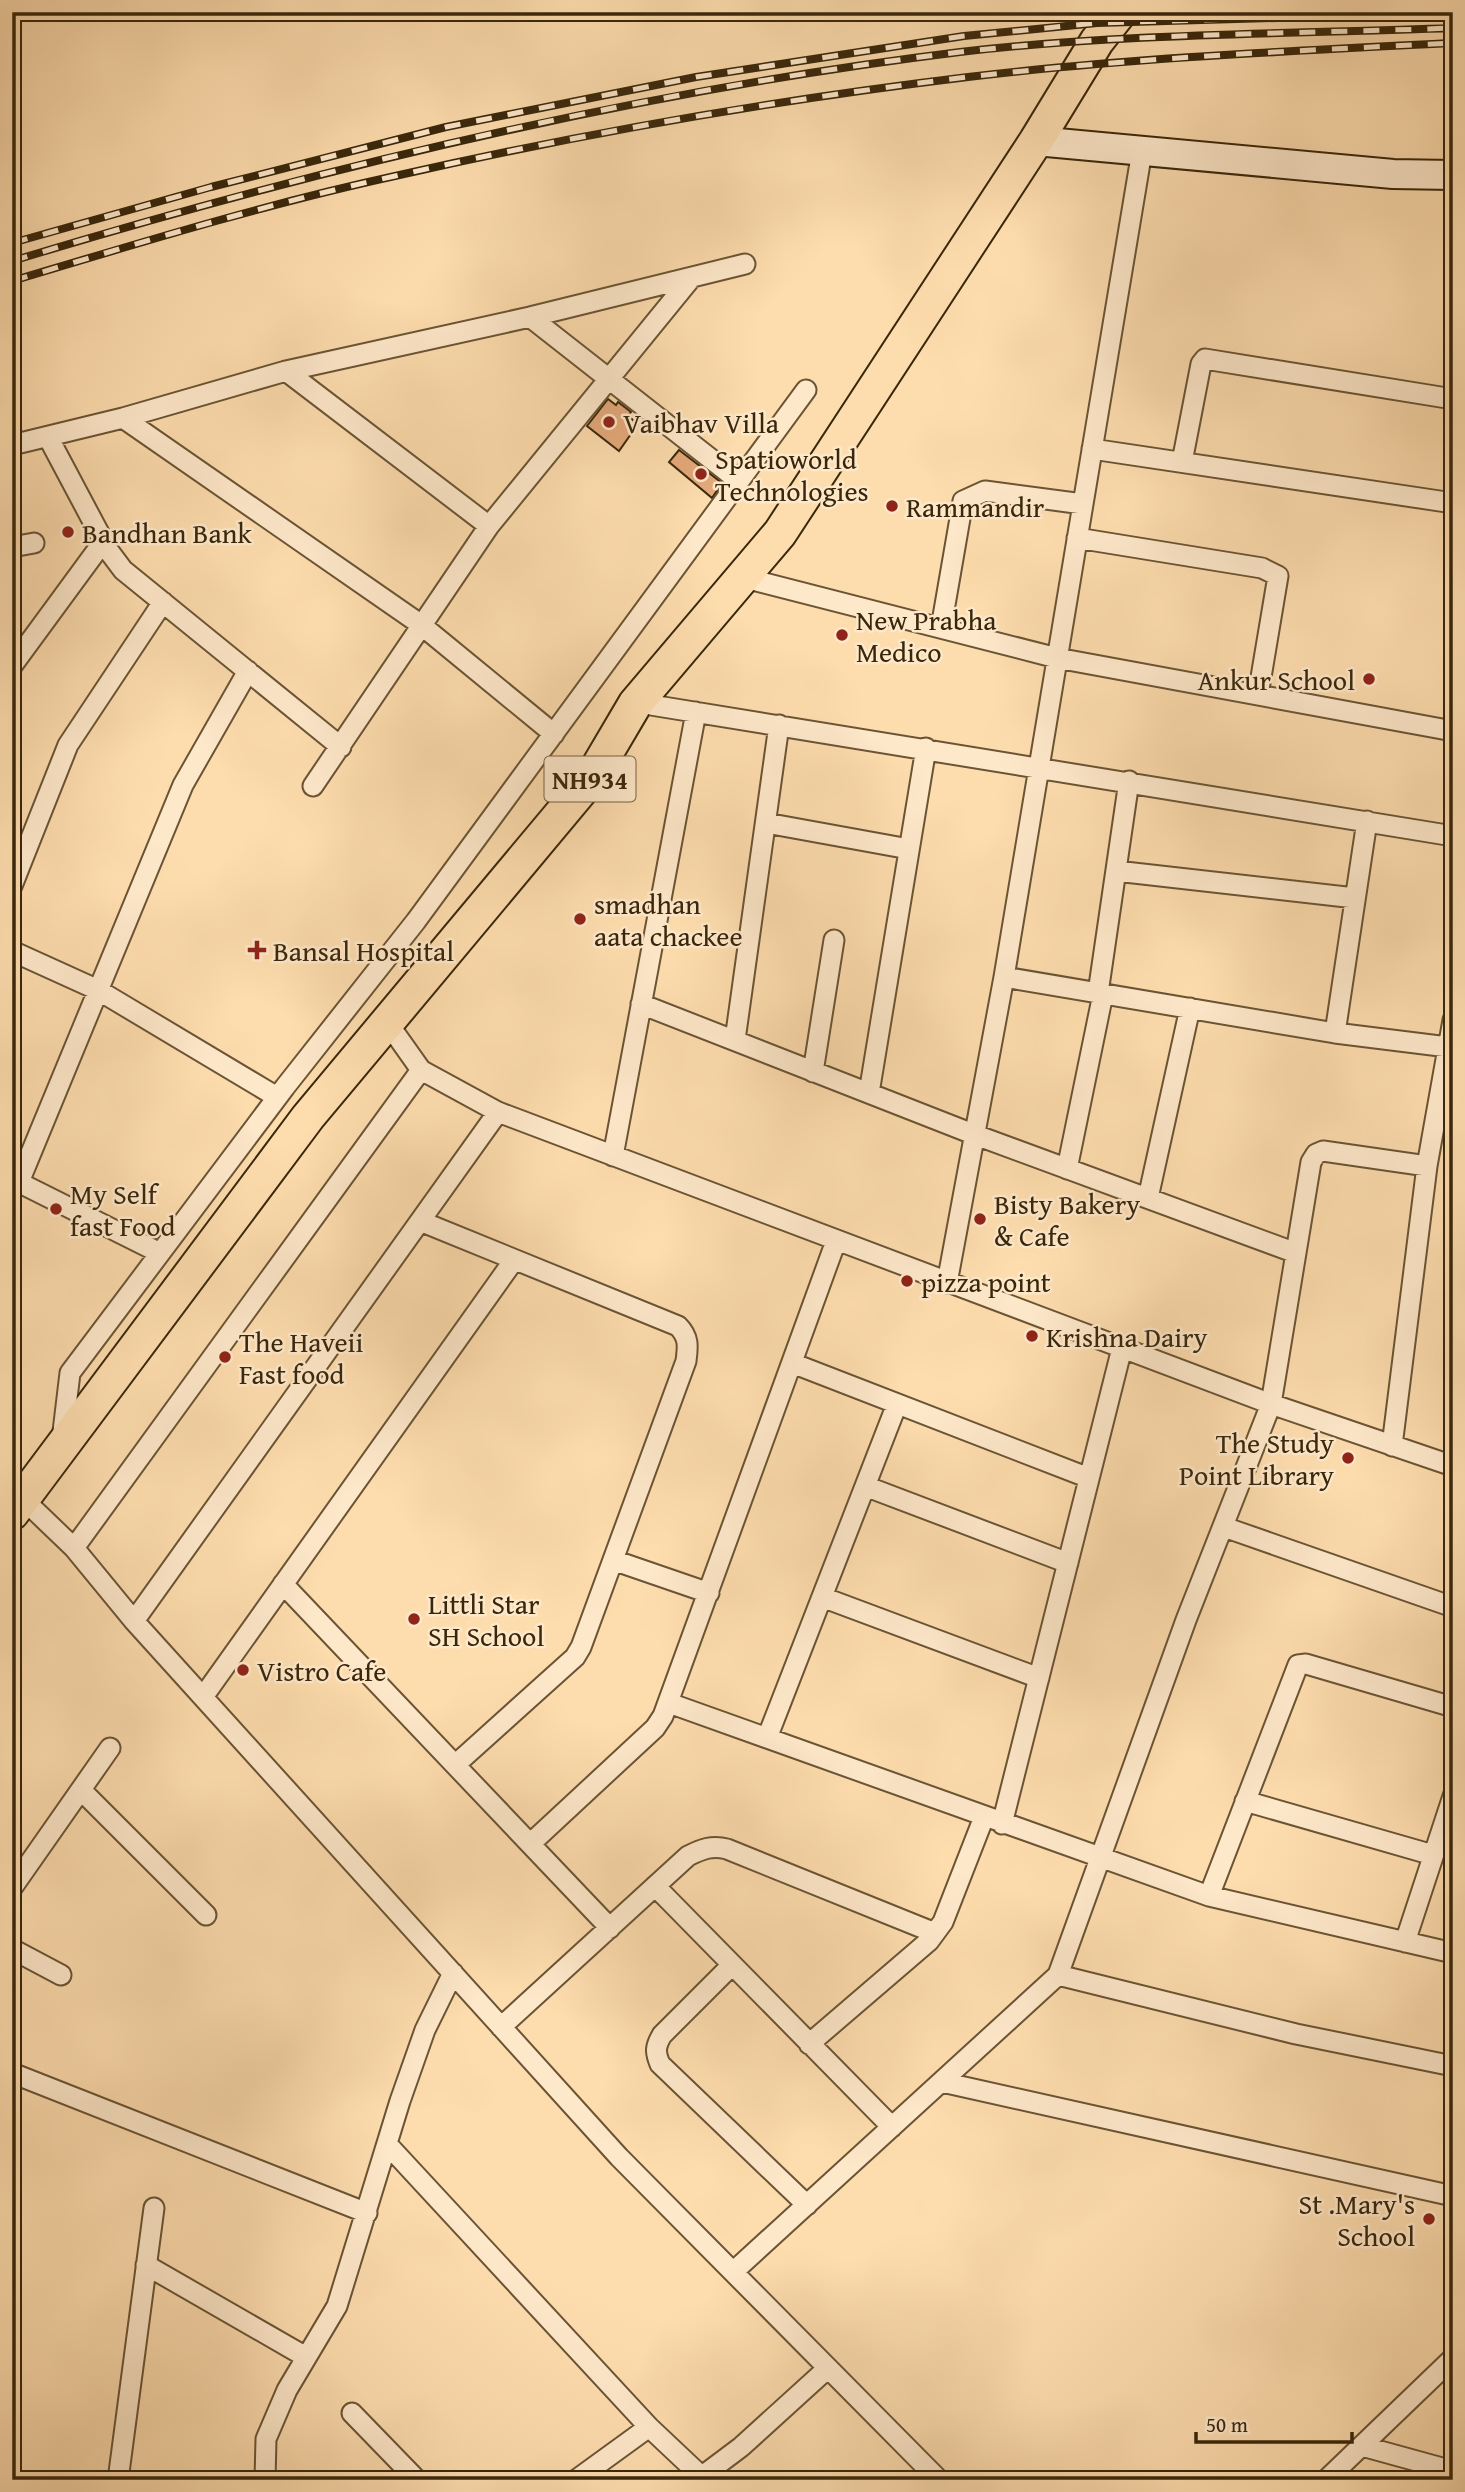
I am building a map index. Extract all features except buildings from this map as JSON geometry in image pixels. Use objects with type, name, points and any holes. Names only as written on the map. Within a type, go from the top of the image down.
[{"type":"highway","name":"NH934","points":[[17,1506],[308,1117],[592,777],[635,704],[780,533],[1036,141],[1097,41],[1120,12]]},
{"type":"main road","points":[[1036,141],[1393,174],[1453,175]]},
{"type":"street","points":[[947,1283],[1004,977],[1142,151]]},
{"type":"street","points":[[12,446],[123,418],[286,371],[530,317],[745,264]]},
{"type":"street","points":[[313,786],[420,624],[489,526],[692,277]]},
{"type":"street","points":[[530,317],[739,481]]},
{"type":"street","points":[[1182,462],[1205,359],[1453,399]]},
{"type":"street","points":[[286,371],[489,526]]},
{"type":"street","points":[[61,1448],[70,1373],[277,1097],[416,921],[806,390]]},
{"type":"street","points":[[123,418],[420,624],[554,734]]},
{"type":"street","points":[[48,437],[103,542],[123,570],[341,747]]},
{"type":"street","points":[[1092,449],[1453,503]]},
{"type":"street","points":[[941,628],[963,501],[985,491],[1083,505]]},
{"type":"street","points":[[1077,538],[1262,568],[1278,576],[1258,695]]},
{"type":"street","points":[[12,666],[103,542]]},
{"type":"street","points":[[12,547],[34,543]]},
{"type":"street","points":[[741,577],[1057,659],[1453,731]]},
{"type":"street","points":[[12,886],[68,745],[163,602]]},
{"type":"street","points":[[160,1253],[15,1181],[192,764],[248,671]]},
{"type":"street","points":[[650,705],[1040,766],[1453,836]]},
{"type":"street","points":[[613,1156],[696,712]]},
{"type":"street","points":[[734,1040],[779,725]]},
{"type":"street","points":[[869,1093],[926,748]]},
{"type":"street","points":[[1066,1169],[1100,993],[1129,781]]},
{"type":"street","points":[[1335,1033],[1367,821]]},
{"type":"street","points":[[766,823],[909,849]]},
{"type":"street","points":[[1116,871],[1355,898]]},
{"type":"street","points":[[813,1072],[834,940]]},
{"type":"street","points":[[12,951],[98,989],[277,1097]]},
{"type":"street","points":[[1004,977],[1335,1033],[1448,1047]]},
{"type":"street","points":[[641,1004],[973,1134],[1296,1253]]},
{"type":"street","points":[[1148,1198],[1190,1009]]},
{"type":"street","points":[[1392,1446],[1427,1166],[1448,1079],[1448,1047],[1453,1020]]},
{"type":"street","points":[[387,1021],[421,1070],[498,1112],[1271,1404],[1453,1466]]},
{"type":"street","points":[[74,1548],[421,1070]]},
{"type":"street","points":[[134,1621],[498,1112]]},
{"type":"street","points":[[733,2272],[1058,1975],[1182,1632],[1271,1404],[1311,1162],[1316,1154],[1323,1151],[1427,1166]]},
{"type":"street","points":[[420,1221],[678,1326],[686,1335],[686,1360],[575,1657],[455,1765]]},
{"type":"street","points":[[530,1844],[655,1728],[669,1703],[836,1241]]},
{"type":"street","points":[[203,1697],[514,1260]]},
{"type":"street","points":[[809,2044],[935,1933],[993,1821],[1039,1678],[1122,1348]]},
{"type":"street","points":[[792,1363],[1089,1478]]},
{"type":"street","points":[[767,1738],[897,1404]]},
{"type":"street","points":[[865,1486],[1068,1563]]},
{"type":"street","points":[[17,1506],[74,1548],[134,1621],[619,2157],[939,2480]]},
{"type":"street","points":[[1224,1527],[1453,1607]]},
{"type":"street","points":[[613,1560],[709,1593]]},
{"type":"street","points":[[283,1584],[610,1928]]},
{"type":"street","points":[[822,1597],[1039,1678]]},
{"type":"street","points":[[1209,1895],[1298,1665],[1306,1664],[1453,1707]]},
{"type":"street","points":[[669,1703],[1099,1859],[1209,1895],[1453,1953]]},
{"type":"street","points":[[12,1888],[110,1748]]},
{"type":"street","points":[[81,1790],[206,1916]]},
{"type":"street","points":[[1405,1942],[1453,1797]]},
{"type":"street","points":[[1245,1801],[1433,1855]]},
{"type":"street","points":[[501,2027],[688,1856],[715,1846],[935,1933]]},
{"type":"street","points":[[655,1886],[892,2127]]},
{"type":"street","points":[[12,1949],[61,1975]]},
{"type":"street","points":[[732,1965],[662,2035],[656,2045],[656,2054],[660,2064],[807,2205]]},
{"type":"street","points":[[265,2480],[266,2439],[306,2357],[333,2317],[425,2029],[453,1973]]},
{"type":"street","points":[[1058,1975],[1296,2034],[1453,2066]]},
{"type":"street","points":[[12,2073],[367,2213]]},
{"type":"street","points":[[942,2082],[1453,2196]]},
{"type":"street","points":[[387,2144],[649,2427],[711,2475],[828,2368]]},
{"type":"street","points":[[118,2480],[154,2208]]},
{"type":"street","points":[[146,2266],[306,2357]]},
{"type":"street","points":[[1326,2480],[1451,2364]]},
{"type":"street","points":[[352,2413],[417,2480]]},
{"type":"street","points":[[576,2480],[649,2427]]},
{"type":"street","points":[[1362,2446],[1453,2471]]},
{"type":"railway","points":[[12,243],[211,187],[446,127],[696,77],[964,36],[1097,23],[1453,13]]},
{"type":"railway","points":[[12,261],[246,194],[482,136],[601,110],[840,68],[960,52],[1083,41],[1453,28]]},
{"type":"railway","points":[[12,281],[203,225],[347,187],[466,160],[752,107],[968,77],[1089,65],[1453,43]]},
{"type":"place","name":"Vaibhav Villa","points":[[609,422]]},
{"type":"place","name":"Spatioworld Technologies","points":[[701,474]]},
{"type":"place","name":"Rammandir","points":[[892,506]]},
{"type":"place","name":"Bandhan Bank","points":[[68,532]]},
{"type":"place","name":"New Prabha Medico","points":[[842,635]]},
{"type":"place","name":"Ankur School","points":[[1369,679]]},
{"type":"place","name":"smadhan aata chackee","points":[[580,919]]},
{"type":"place","name":"Bansal Hospital","points":[[257,950]]},
{"type":"place","name":"My Self fast Food","points":[[56,1209]]},
{"type":"place","name":"Bisty Bakery & Cafe","points":[[980,1219]]},
{"type":"place","name":"pizza point","points":[[907,1281]]},
{"type":"place","name":"Krishna Dairy","points":[[1032,1336]]},
{"type":"place","name":"The Haveii Fast food","points":[[225,1357]]},
{"type":"place","name":"The Study Point Library","points":[[1348,1458]]},
{"type":"place","name":"Littli Star SH School","points":[[414,1619]]},
{"type":"place","name":"Vistro Cafe","points":[[243,1670]]},
{"type":"place","name":"St .Mary's School","points":[[1429,2219]]}]
